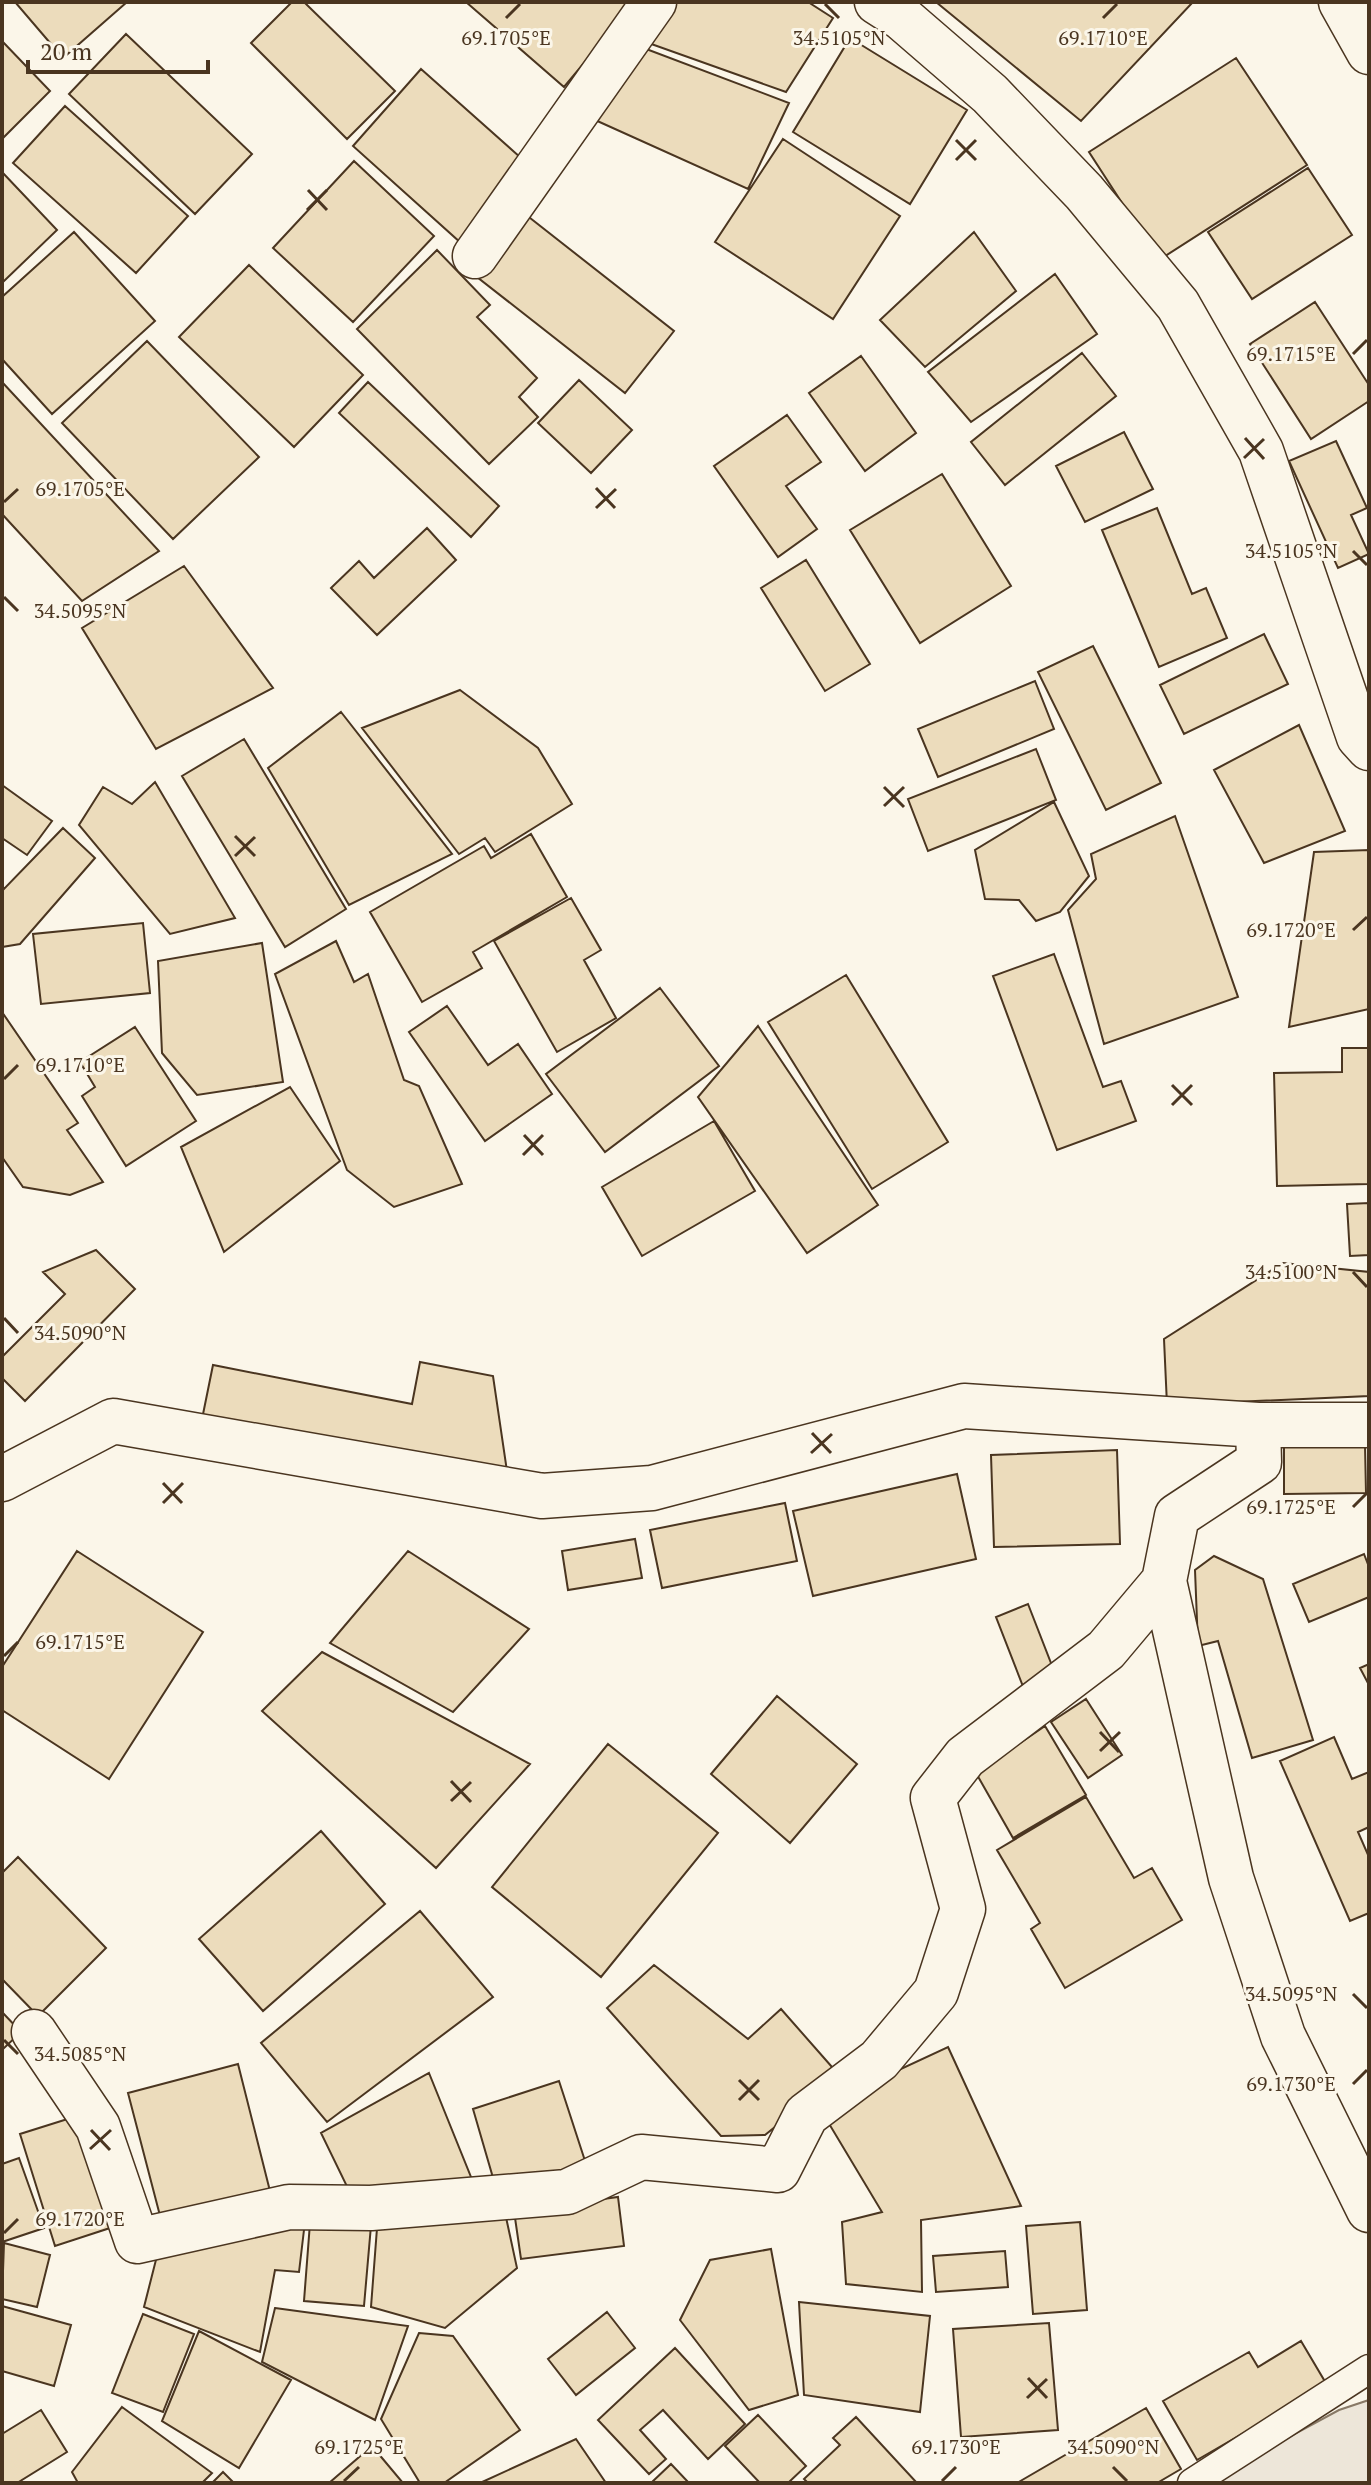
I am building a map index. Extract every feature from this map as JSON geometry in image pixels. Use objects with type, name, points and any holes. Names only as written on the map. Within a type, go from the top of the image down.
[{"type":"street","points":[[475,256],[654,2]]},
{"type":"street","points":[[877,2],[902,18],[990,94],[1084,192],[1178,305],[1261,451],[1359,737],[1369,748]]},
{"type":"street","points":[[1341,2],[1369,52]]},
{"type":"street","points":[[2,1479],[113,1421],[542,1496],[652,1488],[964,1406],[1258,1425],[1369,1425]]},
{"type":"street","points":[[1258,1425],[1259,1462],[1177,1516],[1164,1581],[1231,1878],[1283,2036],[1369,2210]]},
{"type":"street","points":[[34,2032],[98,2127],[137,2241],[289,2207],[371,2208],[567,2192],[641,2157],[778,2170],[806,2115],[879,2060],[936,1992],[963,1909],[933,1798],[965,1757],[1106,1650],[1164,1581]]},
{"type":"lane","points":[[1192,2483],[1369,2369]]},
{"type":"shaded area","points":[[1369,2400],[1369,2483],[1204,2483],[1339,2410]]},
{"type":"building","points":[[15,2],[127,2],[63,58]]},
{"type":"building","points":[[292,2],[304,2],[395,91],[347,139],[251,43]]},
{"type":"building","points":[[466,2],[635,2],[564,87]]},
{"type":"building","points":[[668,2],[808,2],[833,18],[786,92],[640,40]]},
{"type":"building","points":[[936,2],[1193,2],[1081,121]]},
{"type":"building","points":[[126,34],[252,154],[195,214],[69,94]]},
{"type":"building","points":[[850,38],[967,110],[910,204],[793,132]]},
{"type":"building","points":[[2,41],[50,91],[2,139]]},
{"type":"building","points":[[633,44],[789,103],[748,189],[584,115]]},
{"type":"building","points":[[1236,58],[1307,165],[1159,260],[1089,152]]},
{"type":"building","points":[[421,69],[530,166],[461,243],[353,146]]},
{"type":"building","points":[[65,106],[188,216],[136,273],[13,163]]},
{"type":"building","points":[[783,139],[900,216],[833,319],[715,242]]},
{"type":"building","points":[[354,161],[434,236],[353,322],[273,248]]},
{"type":"building","points":[[1308,168],[1352,235],[1252,299],[1208,232]]},
{"type":"building","points":[[2,172],[57,230],[3,282],[2,282]]},
{"type":"building","points":[[525,214],[674,331],[625,393],[477,277]]},
{"type":"building","points":[[74,232],[155,321],[52,414],[2,359],[2,297]]},
{"type":"building","points":[[974,232],[1016,291],[925,367],[880,320]]},
{"type":"building","points":[[437,250],[490,305],[477,317],[537,378],[519,397],[538,417],[489,464],[357,329]]},
{"type":"building","points":[[249,265],[363,375],[294,447],[179,337]]},
{"type":"building","points":[[1055,274],[1097,334],[971,422],[928,372]]},
{"type":"building","points":[[1315,302],[1369,385],[1369,401],[1311,439],[1250,344]]},
{"type":"building","points":[[147,341],[259,457],[173,539],[62,423]]},
{"type":"building","points":[[1082,353],[1116,396],[1005,485],[971,442]]},
{"type":"building","points":[[861,356],[916,433],[865,471],[809,393]]},
{"type":"building","points":[[579,380],[632,430],[591,473],[538,423]]},
{"type":"building","points":[[2,382],[159,551],[82,601],[2,514]]},
{"type":"building","points":[[368,382],[499,506],[471,537],[339,413]]},
{"type":"building","points":[[787,415],[821,462],[786,486],[817,529],[778,557],[714,466]]},
{"type":"building","points":[[1124,432],[1153,489],[1085,522],[1056,466]]},
{"type":"building","points":[[1336,441],[1367,508],[1351,515],[1369,554],[1338,568],[1289,461]]},
{"type":"building","points":[[942,474],[1011,586],[920,643],[850,530]]},
{"type":"building","points":[[1157,508],[1192,594],[1206,588],[1227,638],[1159,667],[1102,530]]},
{"type":"building","points":[[427,528],[456,560],[377,635],[331,588],[359,561],[374,578]]},
{"type":"building","points":[[806,560],[870,664],[825,691],[761,588]]},
{"type":"building","points":[[184,566],[273,688],[156,749],[82,628]]},
{"type":"building","points":[[1264,634],[1288,684],[1184,734],[1160,685]]},
{"type":"building","points":[[1093,646],[1161,783],[1106,810],[1038,672]]},
{"type":"building","points":[[1035,681],[1054,729],[938,777],[918,729]]},
{"type":"building","points":[[460,690],[538,748],[572,804],[495,852],[485,838],[459,854],[362,728]]},
{"type":"building","points":[[341,712],[452,854],[349,905],[268,768]]},
{"type":"building","points":[[1299,725],[1345,831],[1264,863],[1214,770]]},
{"type":"building","points":[[244,739],[346,909],[285,947],[182,776]]},
{"type":"building","points":[[1036,749],[1056,800],[928,851],[908,799]]},
{"type":"building","points":[[155,782],[235,918],[170,934],[79,825],[103,787],[132,804]]},
{"type":"building","points":[[2,785],[52,821],[27,855],[2,838]]},
{"type":"building","points":[[1054,802],[1089,876],[1060,912],[1036,921],[1019,900],[985,899],[975,850]]},
{"type":"building","points":[[1175,816],[1238,997],[1104,1044],[1068,910],[1096,879],[1091,854]]},
{"type":"building","points":[[63,828],[95,858],[20,944],[2,947],[2,886],[4,889]]},
{"type":"building","points":[[531,834],[567,897],[473,952],[482,968],[422,1002],[370,912],[484,846],[491,858]]},
{"type":"building","points":[[1369,850],[1369,1009],[1289,1027],[1314,852]]},
{"type":"building","points":[[571,898],[601,950],[584,960],[616,1018],[557,1052],[494,941]]},
{"type":"building","points":[[143,923],[150,993],[41,1004],[33,934]]},
{"type":"building","points":[[336,941],[354,982],[368,974],[404,1080],[419,1086],[462,1184],[394,1207],[347,1170],[275,974]]},
{"type":"building","points":[[262,943],[283,1082],[197,1095],[162,1053],[158,961]]},
{"type":"building","points":[[1054,954],[1103,1087],[1121,1081],[1136,1121],[1057,1150],[993,976]]},
{"type":"building","points":[[846,975],[948,1142],[872,1189],[768,1022]]},
{"type":"building","points":[[660,988],[719,1066],[605,1152],[546,1074]]},
{"type":"building","points":[[447,1006],[488,1065],[518,1044],[552,1094],[485,1141],[409,1032]]},
{"type":"building","points":[[2,1012],[78,1123],[67,1130],[103,1182],[70,1195],[23,1187],[2,1157]]},
{"type":"building","points":[[758,1026],[878,1205],[807,1253],[698,1097]]},
{"type":"building","points":[[135,1027],[196,1121],[126,1166],[82,1096],[95,1087],[80,1062]]},
{"type":"building","points":[[1342,1048],[1369,1048],[1369,1184],[1277,1186],[1274,1073],[1342,1072]]},
{"type":"building","points":[[290,1087],[340,1161],[224,1252],[181,1147]]},
{"type":"building","points":[[714,1121],[755,1191],[642,1256],[602,1187]]},
{"type":"building","points":[[1369,1203],[1369,1255],[1350,1256],[1347,1204]]},
{"type":"building","points":[[96,1250],[135,1289],[25,1401],[2,1378],[2,1357],[65,1294],[43,1272]]},
{"type":"building","points":[[1283,1263],[1369,1272],[1369,1396],[1167,1405],[1164,1339]]},
{"type":"building","points":[[420,1362],[493,1376],[508,1478],[200,1429],[213,1365],[412,1404]]},
{"type":"building","points":[[1365,1445],[1366,1493],[1284,1494],[1284,1446]]},
{"type":"building","points":[[1117,1450],[1120,1544],[994,1547],[991,1455]]},
{"type":"building","points":[[957,1474],[976,1559],[813,1596],[793,1511]]},
{"type":"building","points":[[785,1503],[797,1561],[662,1588],[650,1530]]},
{"type":"building","points":[[635,1539],[642,1578],[568,1590],[562,1551]]},
{"type":"building","points":[[77,1551],[203,1632],[109,1779],[2,1710],[2,1667]]},
{"type":"building","points":[[408,1551],[529,1629],[453,1712],[330,1643]]},
{"type":"building","points":[[1364,1554],[1369,1567],[1369,1597],[1309,1622],[1293,1584]]},
{"type":"building","points":[[1214,1556],[1263,1579],[1313,1740],[1252,1758],[1218,1641],[1198,1646],[1195,1570]]},
{"type":"building","points":[[1028,1604],[1056,1676],[1024,1689],[996,1617]]},
{"type":"building","points":[[322,1652],[530,1764],[436,1868],[262,1711]]},
{"type":"building","points":[[1369,1664],[1369,1685],[1360,1668]]},
{"type":"building","points":[[777,1696],[857,1764],[790,1843],[711,1774]]},
{"type":"building","points":[[1086,1699],[1122,1755],[1088,1778],[1051,1722]]},
{"type":"building","points":[[1045,1726],[1086,1795],[1013,1838],[976,1773]]},
{"type":"building","points":[[1334,1737],[1352,1779],[1369,1772],[1369,1827],[1358,1832],[1369,1857],[1369,1913],[1350,1921],[1280,1761]]},
{"type":"building","points":[[608,1744],[718,1833],[601,1977],[492,1887]]},
{"type":"building","points":[[1086,1797],[1134,1878],[1152,1868],[1182,1920],[1065,1988],[1031,1929],[1040,1923],[997,1850]]},
{"type":"building","points":[[321,1831],[385,1904],[263,2011],[199,1939]]},
{"type":"building","points":[[18,1857],[106,1948],[38,2016],[2,1979],[2,1873]]},
{"type":"building","points":[[420,1911],[493,1997],[327,2122],[261,2043]]},
{"type":"building","points":[[654,1965],[748,2039],[781,2009],[839,2075],[765,2135],[721,2136],[607,2008]]},
{"type":"building","points":[[2,2012],[21,2032],[2,2050]]},
{"type":"building","points":[[948,2047],[1021,2206],[921,2220],[922,2292],[846,2284],[842,2222],[882,2212],[819,2107]]},
{"type":"building","points":[[238,2064],[273,2203],[164,2231],[128,2093]]},
{"type":"building","points":[[429,2073],[473,2182],[355,2203],[321,2133]]},
{"type":"building","points":[[559,2081],[587,2167],[496,2188],[473,2109]]},
{"type":"building","points":[[77,2116],[113,2227],[55,2246],[20,2134]]},
{"type":"building","points":[[19,2158],[44,2228],[2,2242],[2,2164]]},
{"type":"building","points":[[618,2197],[624,2246],[521,2259],[514,2211]]},
{"type":"building","points":[[504,2208],[517,2268],[445,2328],[371,2307],[378,2215]]},
{"type":"building","points":[[311,2210],[372,2214],[364,2306],[304,2301]]},
{"type":"building","points":[[306,2213],[299,2272],[275,2270],[260,2352],[144,2307],[161,2240]]},
{"type":"building","points":[[1080,2222],[1087,2310],[1033,2314],[1026,2226]]},
{"type":"building","points":[[4,2243],[50,2255],[37,2307],[2,2299]]},
{"type":"building","points":[[771,2249],[798,2395],[749,2410],[680,2320],[710,2260]]},
{"type":"building","points":[[1005,2251],[1008,2287],[936,2292],[933,2256]]},
{"type":"building","points":[[799,2302],[930,2316],[920,2412],[804,2395]]},
{"type":"building","points":[[2,2306],[71,2325],[54,2386],[2,2371]]},
{"type":"building","points":[[275,2308],[408,2326],[375,2420],[262,2362]]},
{"type":"building","points":[[607,2312],[635,2348],[576,2395],[548,2359]]},
{"type":"building","points":[[143,2314],[194,2334],[163,2412],[112,2393]]},
{"type":"building","points":[[1049,2323],[1058,2430],[961,2437],[953,2329]]},
{"type":"building","points":[[199,2331],[291,2380],[239,2468],[162,2421]]},
{"type":"building","points":[[419,2333],[453,2336],[520,2430],[444,2483],[420,2483],[381,2419]]},
{"type":"building","points":[[1301,2341],[1327,2385],[1197,2460],[1163,2401],[1249,2352],[1258,2367]]},
{"type":"building","points":[[675,2348],[745,2424],[708,2459],[663,2410],[640,2430],[666,2459],[649,2474],[598,2420]]},
{"type":"building","points":[[122,2407],[212,2473],[202,2483],[78,2483],[72,2472]]},
{"type":"building","points":[[1146,2408],[1181,2469],[1157,2483],[1017,2483]]},
{"type":"building","points":[[41,2410],[67,2452],[17,2483],[2,2483],[2,2434]]},
{"type":"building","points":[[758,2415],[806,2466],[788,2483],[760,2483],[725,2446]]},
{"type":"building","points":[[856,2417],[917,2483],[808,2483],[804,2479],[840,2445],[833,2438]]},
{"type":"building","points":[[576,2439],[606,2483],[480,2483]]},
{"type":"building","points":[[372,2446],[403,2483],[329,2483]]},
{"type":"building","points":[[671,2464],[689,2483],[651,2483]]},
{"type":"building","points":[[223,2472],[234,2483],[212,2483]]}]
